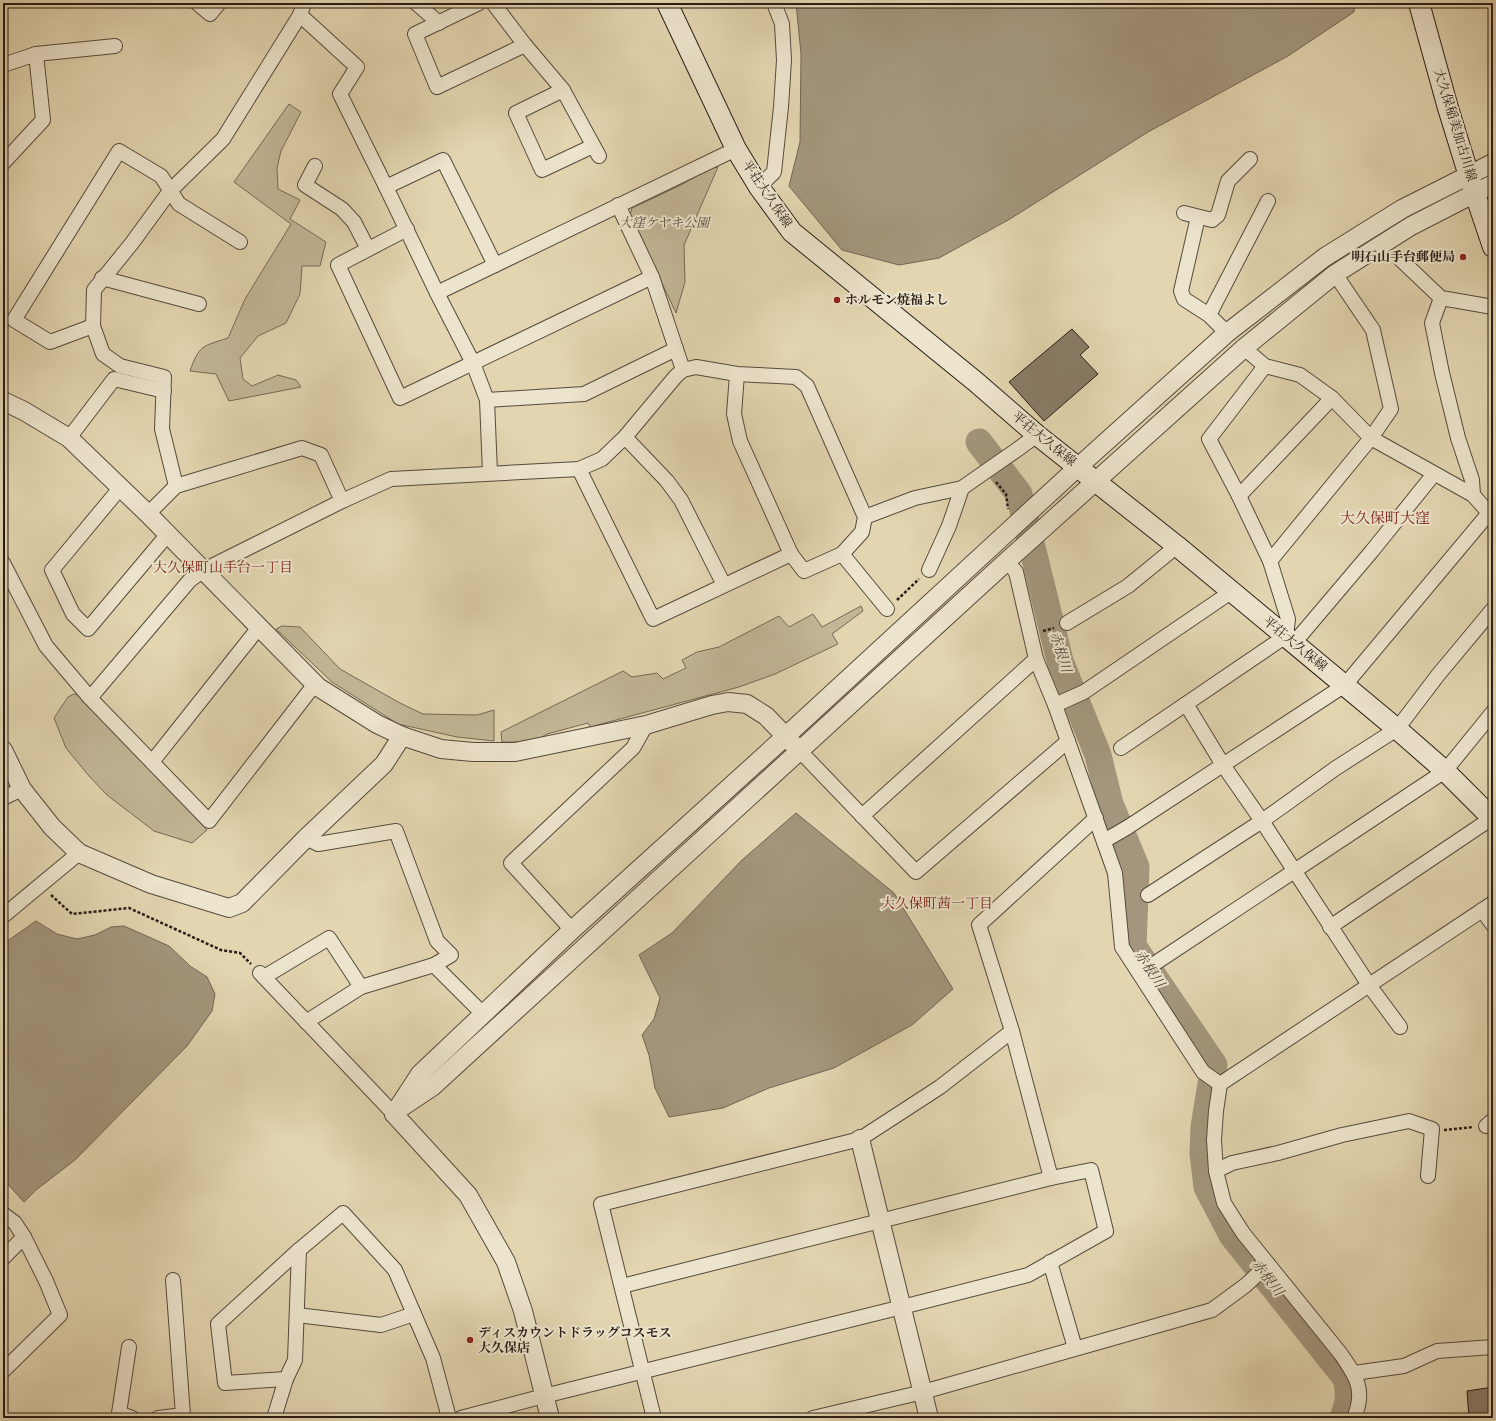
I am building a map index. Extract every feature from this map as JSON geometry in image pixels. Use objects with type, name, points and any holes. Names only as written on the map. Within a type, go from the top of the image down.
[{"type":"main road","name":"平荘大久保線","points":[[667,3],[736,148],[759,187],[792,232],[976,382],[1037,435],[1177,546],[1230,592],[1398,729],[1445,771],[1493,818]]},
{"type":"main road","name":"大久保稲美加古川線","points":[[1422,4],[1448,108],[1493,247]]},
{"type":"street","points":[[197,3],[210,14],[220,3]]},
{"type":"street","points":[[416,3],[439,23]]},
{"type":"street","points":[[478,3],[415,34],[437,87],[525,45]]},
{"type":"street","points":[[493,3],[525,45],[563,90],[596,151],[542,170],[516,113],[563,90]]},
{"type":"street","points":[[759,187],[774,172],[781,107],[784,60],[782,24],[774,3]]},
{"type":"street","points":[[176,486],[162,429],[164,377],[120,366],[103,354],[93,326],[94,290],[102,278],[132,243],[170,191],[223,139],[302,9],[357,67],[340,94],[473,364],[487,400],[490,473]]},
{"type":"street","points":[[3,65],[36,54],[115,46]]},
{"type":"street","points":[[3,164],[43,120],[36,54]]},
{"type":"street","points":[[437,293],[736,148]]},
{"type":"street","points":[[93,326],[50,342],[14,320],[119,151],[161,176],[179,204],[240,242]]},
{"type":"street","points":[[1184,213],[1212,220],[1218,215],[1228,181],[1250,158]]},
{"type":"street","points":[[386,186],[443,160],[495,265]]},
{"type":"street","points":[[394,1114],[432,1087],[799,750],[1244,348],[1336,274],[1411,226],[1472,184],[1493,163]]},
{"type":"street","points":[[315,166],[305,185],[342,209],[354,222],[368,249]]},
{"type":"street","points":[[394,1114],[420,1074],[572,930],[786,736],[1078,467],[1227,333],[1325,257],[1402,209],[1472,184],[1493,184]]},
{"type":"street","points":[[1209,315],[1268,201]]},
{"type":"street","points":[[618,205],[652,277],[683,370]]},
{"type":"street","points":[[1198,217],[1181,291],[1184,299],[1209,315],[1227,333]]},
{"type":"street","points":[[407,229],[338,265],[400,398],[652,277]]},
{"type":"street","points":[[1400,259],[1441,298],[1493,307]]},
{"type":"street","points":[[1270,561],[1371,438],[1391,409],[1373,330],[1336,274]]},
{"type":"street","points":[[102,278],[199,304]]},
{"type":"street","points":[[1441,298],[1432,322],[1442,373],[1458,438],[1472,480],[1473,495]]},
{"type":"street","points":[[487,400],[584,394],[676,348]]},
{"type":"street","points":[[1104,841],[1128,828],[1345,685],[1491,516],[1473,495],[1371,438],[1332,398],[1300,375],[1265,366],[1244,348]]},
{"type":"street","points":[[1265,366],[1209,439],[1239,496],[1270,561],[1288,619],[1290,640]]},
{"type":"street","points":[[90,698],[190,580],[204,570],[342,501],[391,479],[579,468],[602,459],[625,437],[676,376],[683,370],[696,367],[737,374],[796,377],[807,386],[865,517],[862,532],[842,554],[804,571],[791,554],[740,441],[734,414],[737,374]]},
{"type":"street","points":[[68,438],[114,379],[164,390]]},
{"type":"street","points":[[1239,496],[1332,398]]},
{"type":"street","points":[[3,401],[24,411],[68,438],[121,487],[260,626],[315,684],[377,724],[402,736],[441,749],[474,752],[515,752],[646,725],[712,705],[728,702],[746,704],[766,716],[916,872],[1068,741]]},
{"type":"street","points":[[865,517],[915,498],[962,488],[1037,435]]},
{"type":"street","points":[[625,437],[667,481],[681,500],[724,585]]},
{"type":"street","points":[[148,514],[176,486],[302,448],[321,455],[342,501]]},
{"type":"street","points":[[579,468],[653,619],[791,554]]},
{"type":"street","points":[[1122,748],[1186,704],[1290,640],[1372,551],[1434,474]]},
{"type":"street","points":[[121,487],[52,570],[73,614],[88,629],[168,534]]},
{"type":"street","points":[[929,570],[949,526],[962,488]]},
{"type":"street","points":[[1067,623],[1128,586],[1177,546]]},
{"type":"street","points":[[842,554],[888,609]]},
{"type":"street","points":[[1007,561],[1016,572],[1036,659],[1055,705],[1115,872],[1122,947],[1203,1072],[1220,1084]]},
{"type":"street","points":[[3,563],[46,646],[90,698],[209,821],[315,684]]},
{"type":"street","points":[[1055,705],[1084,692],[1230,592]]},
{"type":"street","points":[[1148,895],[1262,821],[1336,768],[1398,729],[1438,675],[1493,609]]},
{"type":"street","points":[[152,762],[260,626]]},
{"type":"street","points":[[862,816],[1036,659]]},
{"type":"street","points":[[1186,704],[1330,927],[1369,985],[1400,1027]]},
{"type":"street","points":[[1154,964],[1445,771],[1493,712]]},
{"type":"street","points":[[572,930],[511,863],[633,748],[646,725]]},
{"type":"street","points":[[3,750],[22,789],[52,827],[79,853],[151,884],[229,908],[242,903],[306,838],[384,764],[402,736]]},
{"type":"street","points":[[3,798],[22,789]]},
{"type":"street","points":[[1051,1178],[1012,1031],[979,925],[1096,818]]},
{"type":"street","points":[[1330,927],[1493,818]]},
{"type":"street","points":[[306,838],[318,844],[396,831],[437,941],[451,955],[434,965],[361,987],[306,1022]]},
{"type":"street","points":[[3,916],[79,853]]},
{"type":"street","points":[[1220,1084],[1488,906],[1493,925]]},
{"type":"street","points":[[361,987],[329,938],[262,975],[394,1114],[468,1195],[506,1262],[523,1311],[550,1418]]},
{"type":"street","points":[[434,965],[483,1014]]},
{"type":"street","points":[[654,1418],[602,1204],[860,1139],[940,1087],[1012,1031]]},
{"type":"street","points":[[1220,1084],[1214,1140],[1216,1171],[1224,1203],[1243,1233],[1340,1353],[1354,1373],[1360,1395],[1354,1418]]},
{"type":"street","points":[[1216,1171],[1232,1163],[1278,1153],[1342,1135],[1408,1121],[1432,1129],[1428,1176]]},
{"type":"street","points":[[860,1139],[929,1418]]},
{"type":"street","points":[[461,1418],[1028,1275],[1106,1231],[1091,1170],[1051,1178],[880,1220],[622,1286]]},
{"type":"street","points":[[286,1379],[225,1383],[218,1324],[299,1250],[343,1213],[395,1270],[433,1358],[449,1418]]},
{"type":"street","points":[[3,1214],[15,1223],[24,1237],[46,1281],[60,1315],[3,1371]]},
{"type":"street","points":[[3,1258],[24,1237]]},
{"type":"street","points":[[274,1418],[286,1379],[295,1360],[299,1250]]},
{"type":"street","points":[[1050,1262],[1075,1348]]},
{"type":"street","points":[[813,1418],[923,1392],[1212,1310],[1246,1285],[1268,1264]]},
{"type":"street","points":[[158,1418],[183,1414],[173,1280]]},
{"type":"street","points":[[297,1315],[381,1325],[414,1314]]},
{"type":"street","points":[[129,1347],[119,1413],[132,1418]]},
{"type":"street","points":[[1354,1373],[1404,1366],[1437,1351],[1493,1347]]},
{"type":"path","points":[[986,471],[1006,494],[1009,512]]},
{"type":"path","points":[[888,609],[929,570]]},
{"type":"path","points":[[1030,636],[1067,623]]},
{"type":"path","points":[[41,885],[72,914],[129,908],[221,950],[240,953]]},
{"type":"path","points":[[1432,1129],[1445,1130],[1490,1123]]},
{"type":"green space","points":[[289,104],[301,112],[281,151],[277,168],[278,189],[300,200],[290,219],[326,242],[320,266],[302,266],[300,294],[286,323],[258,336],[240,358],[243,379],[252,386],[278,375],[296,380],[301,387],[229,401],[216,374],[190,371],[199,351],[207,345],[228,338],[245,299],[291,224],[234,182]]},
{"type":"green space","name":"大窪ケヤキ公園","points":[[718,167],[684,245],[685,282],[676,313],[630,215],[632,208],[679,186],[709,169]]},
{"type":"green space","points":[[861,606],[863,611],[832,634],[838,644],[775,674],[739,687],[590,727],[588,723],[547,734],[540,738],[518,742],[502,742],[501,732],[623,671],[632,677],[657,673],[663,679],[686,668],[682,660],[697,652],[719,647],[779,616],[789,627],[813,614],[822,627]]},
{"type":"green space","points":[[282,626],[300,627],[340,669],[400,703],[423,714],[477,715],[494,710],[494,741],[457,737],[398,724],[332,682],[276,629]]},
{"type":"green space","points":[[74,694],[79,695],[157,772],[207,830],[192,843],[154,831],[107,795],[66,748],[54,718],[68,697]]},
{"type":"shaded area","points":[[796,3],[1355,3],[1354,12],[1288,56],[1148,132],[1010,219],[939,258],[899,265],[842,250],[789,186],[800,142],[801,54]]},
{"type":"shaded area","points":[[796,813],[894,893],[953,989],[912,1025],[834,1068],[769,1088],[723,1108],[669,1117],[655,1088],[649,1055],[642,1035],[654,1019],[660,998],[639,955],[672,933],[742,860]]},
{"type":"shaded area","points":[[36,921],[57,934],[77,939],[95,935],[111,927],[124,926],[169,946],[190,966],[207,977],[215,994],[212,1011],[187,1046],[75,1160],[36,1190],[24,1202],[3,1179],[3,944]]},
{"type":"building","points":[[1072,329],[1089,347],[1080,355],[1098,374],[1044,421],[1009,382]]},
{"type":"building","points":[[1493,1387],[1493,1414],[1469,1418],[1467,1391]]},
{"type":"waterway","name":"赤根川","points":[[979,442],[1019,494],[1060,661],[1098,755],[1110,804],[1136,867],[1133,946],[1214,1065],[1204,1127],[1203,1154],[1207,1187],[1232,1235],[1346,1378],[1348,1398],[1347,1407],[1343,1418]]},
{"type":"place","name":"明石山手台郵便局","points":[[1463,257]]},
{"type":"place","name":"ホルモン焼福よし","points":[[837,300]]},
{"type":"place","name":"ディスカウントドラッグコスモス 大久保店","points":[[470,1340]]},
{"type":"district","name":"大久保町大窪","points":[[1385,518]]},
{"type":"district","name":"大久保町山手台一丁目","points":[[223,568]]},
{"type":"district","name":"大久保町茜一丁目","points":[[937,904]]}]
